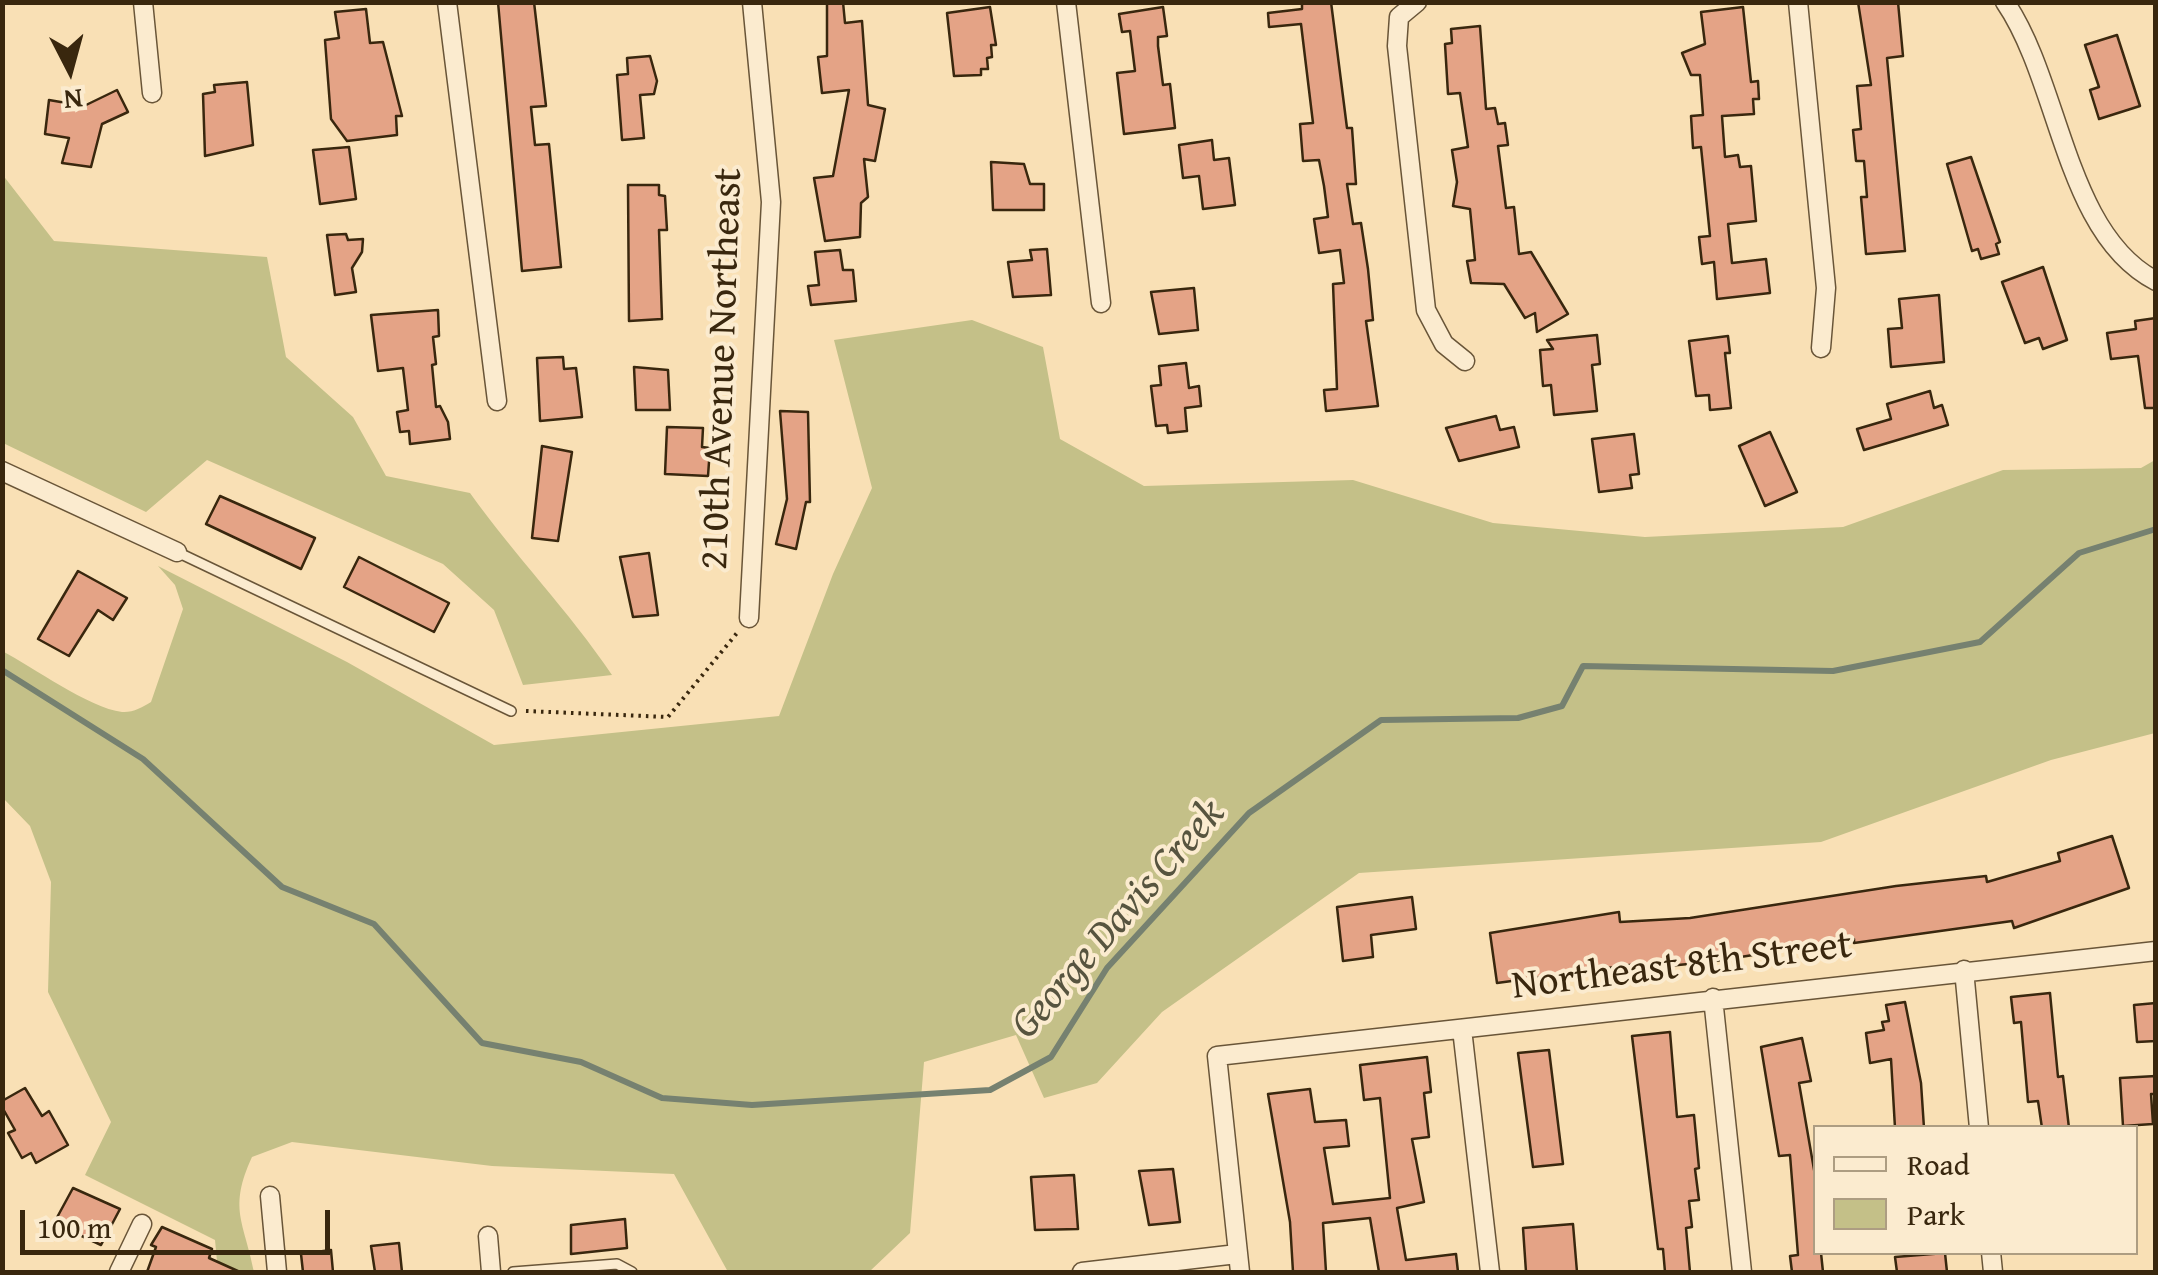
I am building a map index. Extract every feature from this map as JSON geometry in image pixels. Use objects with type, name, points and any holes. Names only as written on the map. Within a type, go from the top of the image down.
[{"type":"street","points":[[143,2],[152,93]]},
{"type":"street","points":[[447,2],[497,401]]},
{"type":"street","name":"210th Avenue Northeast","points":[[750,618],[771,202],[752,2]]},
{"type":"street","points":[[1066,2],[1101,303]]},
{"type":"street","points":[[1417,2],[1399,18],[1397,46],[1426,310],[1444,344],[1465,361]]},
{"type":"street","points":[[1798,2],[1826,288],[1821,348]]},
{"type":"street","points":[[2005,2],[2036,58],[2099,228],[2130,266],[2151,279]]},
{"type":"street","points":[[2,471],[177,552]]},
{"type":"street","name":"Northeast 8th Street","points":[[1239,1263],[1217,1056],[2156,951]]},
{"type":"street","points":[[1964,970],[1979,1125]]},
{"type":"street","points":[[1713,998],[1742,1272]]},
{"type":"street","points":[[1462,1029],[1490,1272]]},
{"type":"street","points":[[270,1196],[276,1272]]},
{"type":"street","points":[[119,1272],[142,1224]]},
{"type":"street","points":[[488,1236],[492,1272]]},
{"type":"street","points":[[1082,1272],[1239,1263]]},
{"type":"lane","points":[[177,552],[511,711]]},
{"type":"lane","points":[[513,1272],[617,1264],[632,1272]]},
{"type":"path","points":[[511,711],[668,717],[750,618]]},
{"type":"green space","points":[[2,174],[54,241],[267,257],[286,357],[353,417],[386,476],[470,493],[612,675],[523,685],[494,610],[443,564],[207,460],[146,512],[3,443]]},
{"type":"green space","points":[[972,320],[1043,347],[1060,439],[1144,486],[1353,480],[1493,523],[1645,537],[1843,527],[2003,470],[2141,468],[2155,460],[2155,733],[2051,760],[1821,842],[1359,873],[1162,1012],[1097,1083],[1044,1098],[1016,1035],[924,1062],[910,1233],[869,1272],[728,1272],[674,1174],[492,1166],[292,1142],[252,1157],[245,1175],[240,1215],[254,1272],[218,1272],[215,1240],[85,1175],[111,1122],[48,992],[51,882],[30,826],[3,798],[2,651],[109,709],[126,712],[144,706],[151,702],[183,609],[175,585],[158,566],[347,662],[494,745],[779,716],[833,574],[872,488],[834,340]]},
{"type":"building","points":[[498,2],[534,2],[546,106],[531,107],[535,145],[549,144],[561,267],[522,271]]},
{"type":"building","points":[[827,2],[843,2],[845,23],[862,21],[868,105],[885,109],[875,161],[864,159],[868,197],[861,203],[860,237],[825,241],[814,178],[833,176],[849,90],[822,93],[818,57],[827,56]]},
{"type":"building","points":[[1302,2],[1331,2],[1347,128],[1352,128],[1356,184],[1347,184],[1353,224],[1361,223],[1368,269],[1373,320],[1366,321],[1378,406],[1326,411],[1324,390],[1337,389],[1333,284],[1344,283],[1340,250],[1319,253],[1314,219],[1328,217],[1324,186],[1319,160],[1303,161],[1300,124],[1313,123],[1301,24],[1269,27],[1268,13],[1302,9]]},
{"type":"building","points":[[1858,2],[1898,2],[1903,56],[1887,58],[1905,251],[1866,254],[1861,197],[1867,197],[1864,161],[1856,161],[1853,130],[1861,129],[1857,86],[1871,85]]},
{"type":"building","points":[[990,7],[996,45],[991,45],[988,69],[981,69],[981,75],[954,76],[947,13]]},
{"type":"building","points":[[1163,7],[1167,36],[1158,37],[1158,46],[1163,85],[1170,84],[1175,128],[1124,134],[1117,73],[1135,71],[1130,31],[1122,32],[1119,14]]},
{"type":"building","points":[[1743,7],[1751,82],[1758,81],[1759,99],[1753,99],[1754,114],[1722,116],[1725,157],[1738,155],[1740,167],[1751,166],[1756,221],[1728,224],[1732,263],[1766,259],[1770,293],[1717,299],[1714,262],[1702,264],[1699,237],[1710,236],[1701,147],[1693,148],[1691,116],[1703,115],[1700,75],[1691,75],[1682,53],[1705,44],[1701,12]]},
{"type":"building","points":[[366,9],[370,43],[383,42],[402,116],[396,116],[397,135],[347,141],[331,119],[325,40],[339,38],[335,12]]},
{"type":"building","points":[[1480,26],[1486,109],[1495,108],[1498,124],[1505,123],[1508,145],[1498,146],[1506,208],[1514,207],[1519,254],[1531,252],[1568,314],[1537,332],[1535,313],[1525,318],[1504,284],[1471,283],[1467,261],[1475,260],[1470,209],[1453,206],[1457,182],[1452,150],[1468,147],[1460,93],[1448,94],[1445,44],[1452,43],[1451,29]]},
{"type":"building","points":[[2117,35],[2140,106],[2099,119],[2090,90],[2099,87],[2085,45]]},
{"type":"building","points":[[650,56],[657,81],[654,94],[640,95],[644,138],[622,140],[617,75],[628,74],[627,58]]},
{"type":"building","points":[[247,82],[253,145],[205,156],[203,94],[215,92],[214,85]]},
{"type":"building","points":[[117,90],[128,112],[102,124],[91,167],[62,163],[69,138],[45,134],[49,100],[84,106]]},
{"type":"building","points":[[1212,140],[1214,160],[1229,158],[1235,205],[1203,209],[1199,176],[1183,178],[1179,145]]},
{"type":"building","points":[[349,147],[356,199],[320,204],[313,150]]},
{"type":"building","points":[[1971,157],[2000,242],[1996,244],[1999,254],[1981,259],[1978,249],[1972,251],[1947,164]]},
{"type":"building","points":[[991,162],[1024,164],[1030,184],[1044,184],[1044,210],[993,210]]},
{"type":"building","points":[[628,185],[659,185],[659,195],[665,196],[667,230],[659,230],[662,319],[629,321]]},
{"type":"building","points":[[346,234],[348,240],[363,239],[362,252],[352,268],[356,292],[335,295],[327,235]]},
{"type":"building","points":[[1047,249],[1051,295],[1013,297],[1008,262],[1032,260],[1030,250]]},
{"type":"building","points":[[840,250],[843,270],[853,270],[856,301],[811,305],[808,286],[819,285],[815,252]]},
{"type":"building","points":[[2043,267],[2067,340],[2043,349],[2039,338],[2025,343],[2002,282]]},
{"type":"building","points":[[1194,288],[1198,330],[1159,334],[1151,292]]},
{"type":"building","points":[[1939,295],[1944,362],[1891,367],[1888,329],[1902,328],[1899,299]]},
{"type":"building","points":[[438,310],[439,336],[433,337],[436,364],[432,365],[436,407],[440,406],[448,422],[450,439],[410,444],[409,431],[400,432],[397,412],[408,410],[403,368],[378,371],[371,315]]},
{"type":"building","points":[[2156,318],[2156,408],[2145,408],[2138,356],[2111,359],[2107,333],[2136,329],[2135,321]]},
{"type":"building","points":[[1597,335],[1600,364],[1592,365],[1597,411],[1554,415],[1551,385],[1543,386],[1540,350],[1553,349],[1547,340]]},
{"type":"building","points":[[1728,336],[1730,353],[1725,353],[1731,408],[1710,410],[1709,395],[1696,396],[1689,341]]},
{"type":"building","points":[[563,357],[564,369],[576,368],[582,417],[540,421],[537,358]]},
{"type":"building","points":[[1186,363],[1189,388],[1199,386],[1201,406],[1185,408],[1187,431],[1168,433],[1167,425],[1156,426],[1151,386],[1161,385],[1159,366]]},
{"type":"building","points":[[634,367],[668,370],[670,410],[636,410]]},
{"type":"building","points":[[1930,391],[1934,408],[1942,405],[1948,425],[1864,450],[1857,429],[1891,419],[1887,404]]},
{"type":"building","points":[[780,411],[808,412],[810,502],[806,502],[796,549],[776,544],[787,499]]},
{"type":"building","points":[[1496,416],[1500,430],[1514,427],[1519,447],[1459,461],[1446,428]]},
{"type":"building","points":[[667,427],[703,428],[702,447],[710,448],[708,476],[665,474]]},
{"type":"building","points":[[1770,432],[1797,492],[1765,506],[1739,446]]},
{"type":"building","points":[[1634,434],[1639,474],[1630,475],[1632,488],[1599,492],[1592,439]]},
{"type":"building","points":[[542,446],[572,452],[558,541],[532,538]]},
{"type":"building","points":[[220,496],[315,538],[301,569],[206,524]]},
{"type":"building","points":[[649,553],[658,615],[633,617],[620,557]]},
{"type":"building","points":[[359,557],[449,603],[434,632],[344,587]]},
{"type":"building","points":[[78,571],[127,598],[113,620],[98,610],[69,656],[38,639]]},
{"type":"building","points":[[2112,836],[2129,888],[2014,928],[2012,921],[1854,943],[1854,939],[1709,962],[1637,969],[1637,964],[1497,983],[1490,933],[1619,912],[1620,922],[1690,918],[1896,886],[1986,876],[1987,882],[2060,861],[2058,853]]},
{"type":"building","points":[[1412,897],[1416,929],[1371,935],[1373,957],[1343,961],[1337,907]]},
{"type":"building","points":[[2050,993],[2058,1077],[2063,1076],[2069,1125],[2042,1125],[2038,1101],[2028,1102],[2021,1022],[2014,1023],[2011,997]]},
{"type":"building","points":[[1905,1002],[1921,1083],[1924,1125],[1895,1125],[1891,1059],[1870,1063],[1866,1033],[1884,1030],[1882,1022],[1889,1021],[1886,1005]]},
{"type":"building","points":[[2156,1003],[2156,1041],[2137,1042],[2134,1005]]},
{"type":"building","points":[[1670,1032],[1677,1117],[1694,1115],[1699,1168],[1695,1169],[1699,1200],[1689,1201],[1692,1227],[1686,1228],[1690,1272],[1665,1272],[1663,1249],[1658,1249],[1632,1036]]},
{"type":"building","points":[[1802,1038],[1811,1081],[1799,1083],[1813,1164],[1813,1255],[1821,1255],[1823,1272],[1792,1272],[1790,1256],[1798,1255],[1790,1155],[1779,1156],[1761,1047]]},
{"type":"building","points":[[1549,1050],[1563,1164],[1533,1167],[1518,1053]]},
{"type":"building","points":[[1427,1057],[1431,1092],[1424,1093],[1429,1137],[1412,1139],[1424,1202],[1397,1208],[1406,1260],[1456,1254],[1458,1272],[1379,1272],[1370,1218],[1323,1223],[1326,1272],[1293,1272],[1290,1222],[1268,1094],[1310,1089],[1315,1122],[1346,1120],[1349,1146],[1324,1148],[1333,1204],[1390,1198],[1380,1098],[1364,1100],[1360,1065]]},
{"type":"building","points":[[2156,1076],[2156,1094],[2151,1094],[2153,1124],[2123,1125],[2120,1078]]},
{"type":"building","points":[[25,1088],[42,1116],[49,1111],[68,1145],[36,1163],[31,1153],[22,1158],[8,1133],[15,1130],[2,1107],[2,1101]]},
{"type":"building","points":[[1173,1169],[1180,1222],[1149,1225],[1139,1171]]},
{"type":"building","points":[[1074,1175],[1078,1229],[1035,1230],[1031,1177]]},
{"type":"building","points":[[73,1188],[120,1209],[101,1245],[54,1223]]},
{"type":"building","points":[[625,1219],[627,1248],[571,1254],[571,1225]]},
{"type":"building","points":[[1573,1224],[1577,1272],[1526,1272],[1523,1228]]},
{"type":"building","points":[[162,1227],[212,1249],[209,1258],[240,1272],[147,1272],[156,1247],[151,1245]]},
{"type":"building","points":[[399,1243],[402,1272],[375,1272],[371,1246]]},
{"type":"building","points":[[331,1250],[333,1272],[303,1272],[301,1254]]},
{"type":"building","points":[[1945,1255],[1947,1272],[1897,1272],[1895,1257]]},
{"type":"waterway","name":"George Davis Creek","points":[[2,670],[143,759],[282,887],[374,924],[482,1043],[581,1062],[662,1098],[752,1105],[990,1090],[1051,1057],[1107,968],[1249,813],[1381,720],[1518,718],[1562,706],[1583,666],[1833,671],[1980,642],[2079,553],[2156,529]]}]
